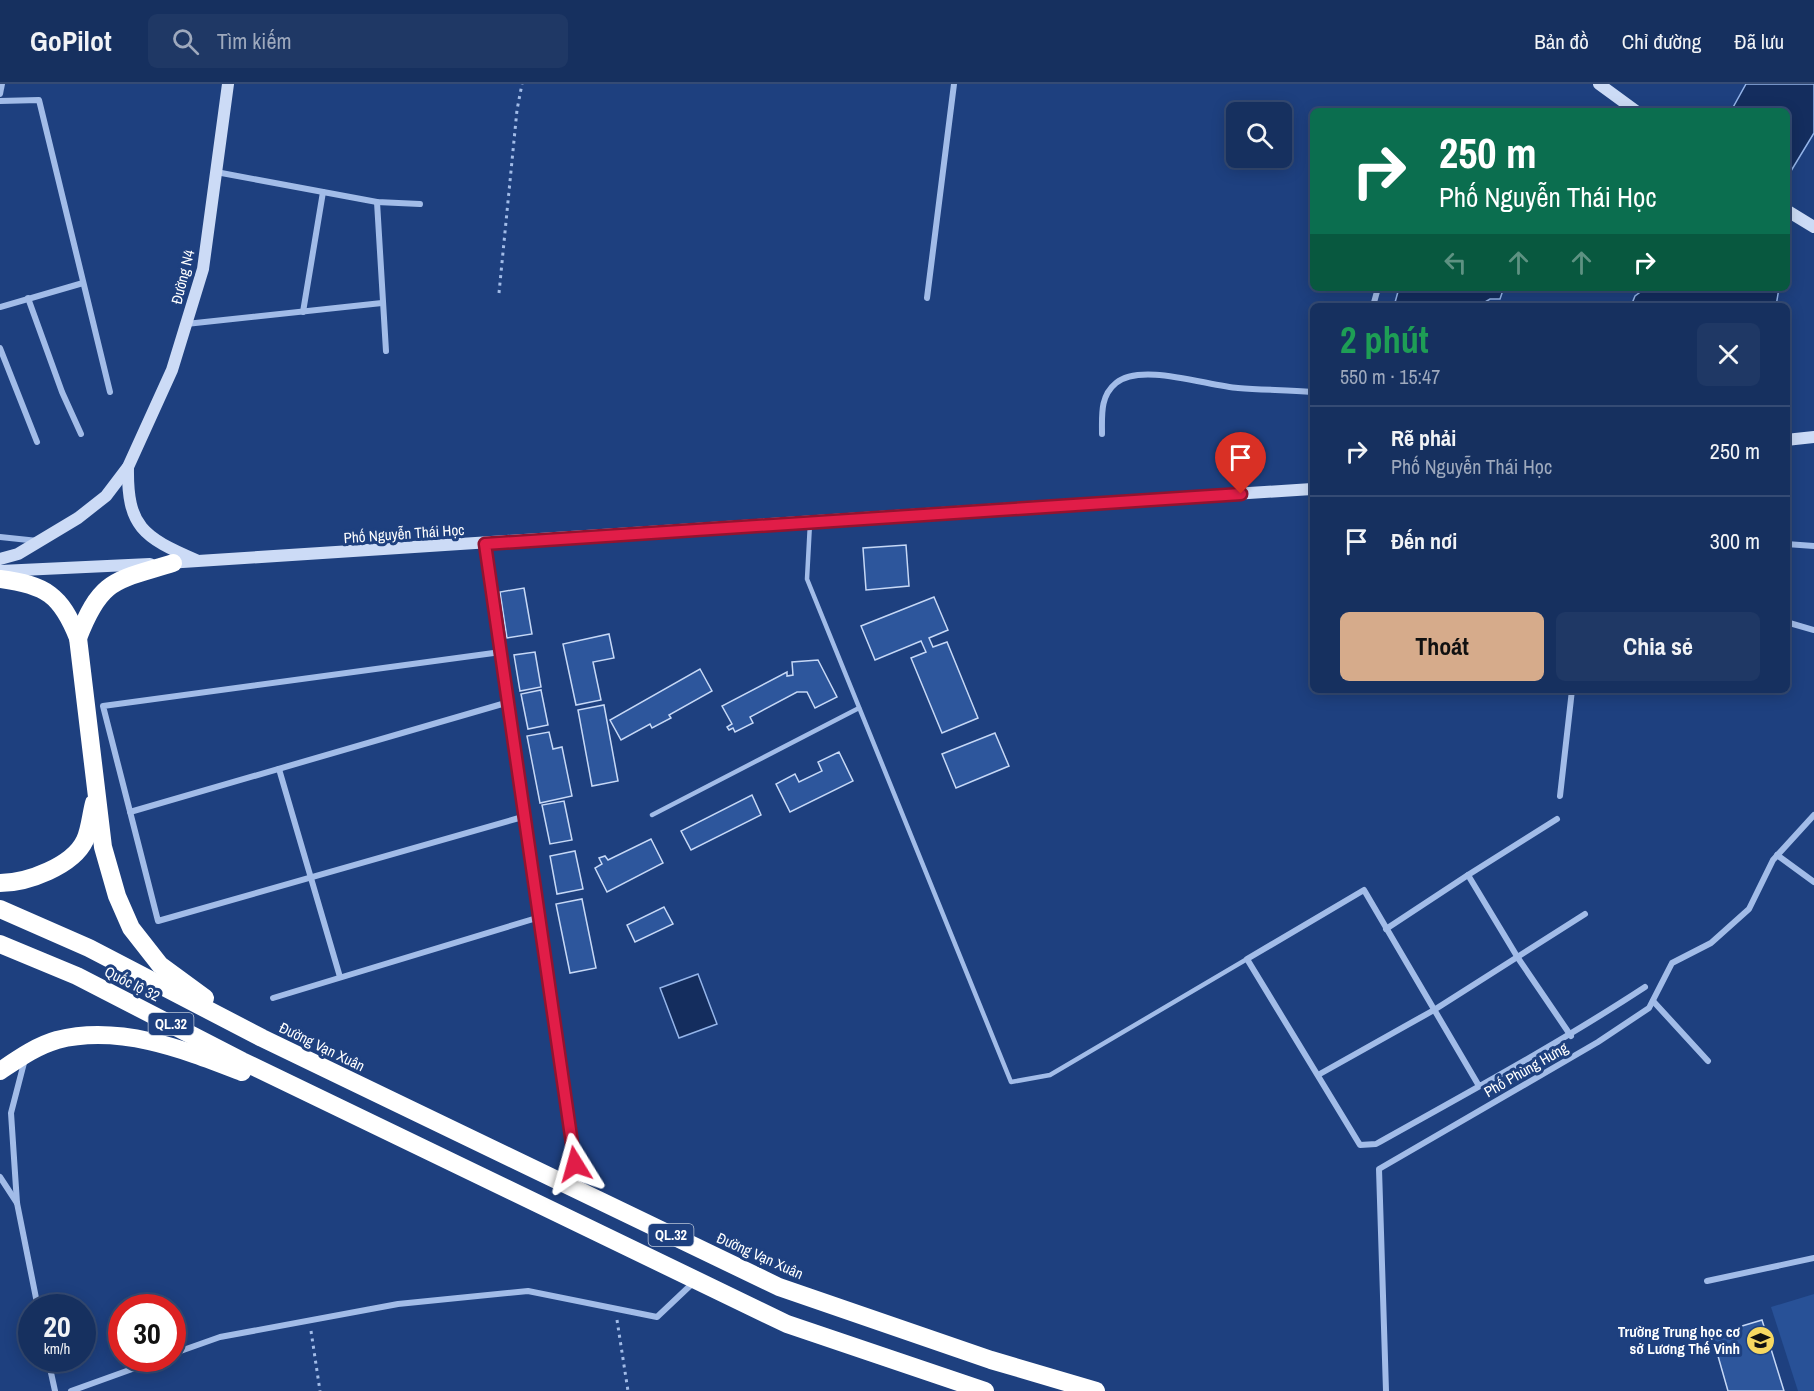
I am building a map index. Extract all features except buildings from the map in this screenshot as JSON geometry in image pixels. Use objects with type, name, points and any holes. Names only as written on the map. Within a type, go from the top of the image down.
[{"type":"highway","points":[[78,639],[90,606],[105,590],[119,580],[173,563]]},
{"type":"highway","points":[[0,579],[45,590],[68,612],[78,639],[103,847],[117,896],[131,928],[160,965],[262,1038]]},
{"type":"highway","points":[[0,883],[16,883],[58,867],[85,841],[97,789]]},
{"type":"highway","name":"Quốc lộ 32","points":[[0,909],[89,948],[262,1038]]},
{"type":"highway","name":"Quốc lộ 32","points":[[0,944],[77,976],[341,1109]]},
{"type":"highway","points":[[0,1071],[27,1053],[57,1040],[99,1036],[147,1040],[204,1058],[341,1109]]},
{"type":"highway","name":"Đường Vạn Xuân","points":[[262,1038],[779,1287],[991,1360],[1096,1391]]},
{"type":"highway","name":"QL.32","points":[[341,1109],[694,1281],[788,1324],[985,1391]]},
{"type":"main road","name":"Đường N4","points":[[128,467],[172,370],[203,269],[228,84]]},
{"type":"main road","points":[[1599,84],[1631,108]]},
{"type":"main road","points":[[1791,213],[1814,227]]},
{"type":"main road","points":[[1790,440],[1814,437]]},
{"type":"main road","points":[[0,560],[18,554],[78,518],[106,496],[128,467]]},
{"type":"main road","points":[[128,467],[128,498],[141,529],[170,549],[200,562]]},
{"type":"main road","name":"Phố Nguyễn Thái Học","points":[[0,571],[200,562],[810,524],[1310,489]]},
{"type":"street","points":[[0,94],[2,84]]},
{"type":"street","points":[[927,298],[954,84]]},
{"type":"street","points":[[0,101],[39,100],[110,392]]},
{"type":"street","points":[[216,172],[377,202],[420,204]]},
{"type":"street","points":[[303,312],[323,192]]},
{"type":"street","points":[[377,202],[386,351]]},
{"type":"street","points":[[0,307],[83,283]]},
{"type":"street","points":[[28,298],[62,392],[81,434]]},
{"type":"street","points":[[186,324],[382,303]]},
{"type":"street","points":[[0,348],[37,442]]},
{"type":"street","points":[[1102,434],[1102,409],[1107,393],[1126,377],[1158,375],[1221,386],[1310,392]]},
{"type":"street","points":[[0,537],[41,541]]},
{"type":"street","points":[[485,544],[575,1164],[568,1185]]},
{"type":"street","points":[[1790,544],[1814,546]]},
{"type":"street","points":[[1790,623],[1814,630]]},
{"type":"street","points":[[501,652],[103,706],[158,921],[526,816]]},
{"type":"street","points":[[1560,796],[1572,693]]},
{"type":"street","points":[[130,812],[509,702]]},
{"type":"street","points":[[279,768],[339,978]]},
{"type":"street","name":"Phố Phùng Hưng","points":[[1386,1391],[1379,1169],[1599,1042],[1649,1008],[1672,963],[1711,943],[1749,909],[1777,855],[1814,814]]},
{"type":"street","points":[[1386,929],[1557,819]]},
{"type":"street","points":[[1777,855],[1814,882]]},
{"type":"street","points":[[1468,875],[1518,958],[1571,1036]]},
{"type":"street","points":[[1479,1086],[1364,891],[1247,959],[1360,1146],[1376,1144],[1571,1036],[1645,987]]},
{"type":"street","points":[[1318,1075],[1434,1010],[1585,914]]},
{"type":"street","points":[[273,998],[540,916]]},
{"type":"street","points":[[1653,1000],[1708,1060]]},
{"type":"street","points":[[27,1053],[11,1113],[17,1203],[35,1294]]},
{"type":"street","points":[[0,1177],[17,1203]]},
{"type":"street","points":[[1707,1281],[1814,1258]]},
{"type":"street","points":[[186,1349],[220,1337],[398,1304],[528,1291],[657,1317],[694,1281]]},
{"type":"street","points":[[51,1372],[55,1391]]},
{"type":"street","points":[[71,1391],[124,1372]]},
{"type":"lane","points":[[810,524],[807,579],[1011,1082],[1050,1075],[1247,959]]},
{"type":"lane","points":[[652,814],[859,708]]},
{"type":"path","points":[[499,293],[517,110],[522,84]]},
{"type":"path","points":[[615,1309],[628,1391]]},
{"type":"path","points":[[309,1320],[320,1391]]},
{"type":"shaded area","points":[[1746,84],[1814,84],[1814,133],[1791,171],[1790,108],[1733,108]]},
{"type":"shaded area","points":[[1398,291],[1503,291],[1500,299],[1490,299],[1483,303],[1395,303]]},
{"type":"shaded area","points":[[1642,291],[1778,291],[1776,303],[1632,303],[1635,296]]},
{"type":"shaded area","points":[[698,974],[717,1024],[679,1038],[660,988]]},
{"type":"shaded area","points":[[1814,1294],[1814,1391],[1798,1391],[1771,1307]]},
{"type":"place","name":"Trường Trung học cơ sở Lương Thế Vinh","points":[[1761,1341]]},
{"type":"route","points":[[575,1164],[485,544],[1241,494]]}]
